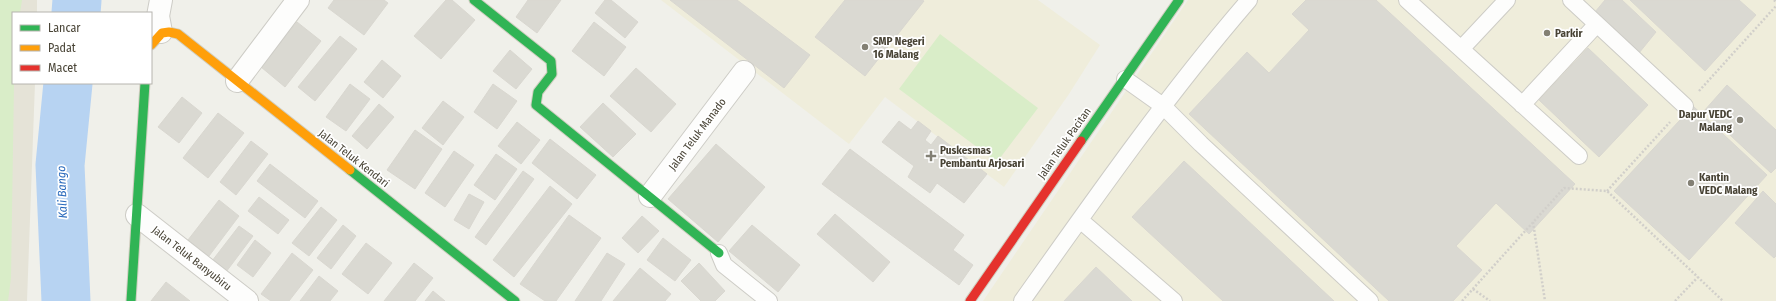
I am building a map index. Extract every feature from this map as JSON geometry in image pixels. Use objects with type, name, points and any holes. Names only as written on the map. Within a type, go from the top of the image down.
[{"type":"street","points":[[161,0],[158,16],[164,37]]},
{"type":"street","points":[[237,81],[298,0]]},
{"type":"street","points":[[474,0],[551,61],[552,74],[536,94],[534,100],[536,105],[719,252]]},
{"type":"street","name":"Jalan Teluk Pacitan","points":[[970,301],[1179,0]]},
{"type":"street","name":"Jalan Teluk Kendari","points":[[164,37],[237,81],[515,301]]},
{"type":"street","name":"Jalan Teluk Manado","points":[[650,196],[744,72]]},
{"type":"street","points":[[131,301],[145,84]]},
{"type":"street","name":"Jalan Teluk Banyubiru","points":[[137,215],[246,301]]},
{"type":"lane","points":[[1022,301],[1163,106],[1206,51],[1249,0]]},
{"type":"lane","points":[[1407,0],[1580,156]]},
{"type":"lane","points":[[1462,48],[1507,0]]},
{"type":"lane","points":[[1571,0],[1685,106]]},
{"type":"lane","points":[[1522,105],[1597,24]]},
{"type":"lane","points":[[1124,79],[1163,106],[1201,144],[1370,301]]},
{"type":"lane","points":[[1080,220],[1174,301]]},
{"type":"lane","points":[[719,252],[724,266],[769,301]]},
{"type":"path","points":[[1462,301],[1564,188],[1607,191],[1724,301]]},
{"type":"path","points":[[1533,222],[1546,301]]},
{"type":"path","points":[[1675,301],[1698,277]]},
{"type":"path","points":[[1473,289],[1490,301]]},
{"type":"shaded area","points":[[0,0],[37,0],[37,12],[12,12],[12,84],[35,84],[27,301],[0,301]]},
{"type":"shaded area","name":"SMP Negeri 16 Malang","points":[[661,0],[1038,0],[1100,45],[1069,94],[1004,187],[885,97],[849,144]]},
{"type":"shaded area","points":[[1188,0],[1776,0],[1776,301],[983,301]]},
{"type":"green space","points":[[0,0],[22,0],[20,12],[12,12],[12,84],[14,84],[11,278],[8,301],[0,301]]},
{"type":"green space","points":[[940,34],[1038,108],[997,162],[899,89]]},
{"type":"building","points":[[334,0],[384,0],[388,3],[364,35],[328,8]]},
{"type":"building","points":[[446,0],[452,0],[475,20],[441,59],[414,36]]},
{"type":"building","points":[[528,0],[561,0],[537,33],[516,17]]},
{"type":"building","points":[[605,0],[611,0],[638,22],[625,38],[595,13]]},
{"type":"building","points":[[670,0],[737,0],[810,55],[784,88]]},
{"type":"building","points":[[845,0],[924,1],[865,76],[815,37]]},
{"type":"building","points":[[1306,0],[1376,0],[1575,184],[1529,234],[1496,203],[1456,246],[1482,270],[1453,301],[1389,301],[1189,114],[1247,52],[1269,73],[1309,30],[1292,14]]},
{"type":"building","points":[[1605,0],[1622,0],[1656,32],[1639,53],[1595,12]]},
{"type":"building","points":[[1630,0],[1739,0],[1756,15],[1705,71]]},
{"type":"building","points":[[297,22],[321,41],[285,87],[261,67]]},
{"type":"building","points":[[594,22],[626,47],[604,76],[572,51]]},
{"type":"building","points":[[340,36],[357,49],[315,101],[298,87]]},
{"type":"building","points":[[1588,48],[1648,105],[1599,157],[1539,100]]},
{"type":"building","points":[[510,50],[532,69],[516,89],[493,71]]},
{"type":"building","points":[[382,60],[401,76],[383,98],[364,82]]},
{"type":"building","points":[[636,68],[676,104],[651,132],[610,96]]},
{"type":"building","points":[[350,84],[370,99],[346,131],[326,117]]},
{"type":"building","points":[[493,84],[517,101],[497,129],[474,112]]},
{"type":"building","name":"Dapur VEDC Malang","points":[[1727,85],[1776,130],[1776,168],[1771,173],[1704,111]]},
{"type":"building","points":[[182,97],[202,113],[179,143],[158,127]]},
{"type":"building","points":[[443,101],[464,117],[443,145],[422,128]]},
{"type":"building","points":[[603,103],[636,134],[613,157],[580,127]]},
{"type":"building","points":[[379,104],[394,117],[367,149],[352,136]]},
{"type":"building","name":"Kantin VEDC Malang","points":[[1693,106],[1767,175],[1689,260],[1614,191]]},
{"type":"building","points":[[218,113],[244,133],[208,178],[183,158]]},
{"type":"building","name":"Puskesmas Pembantu Arjosari","points":[[899,121],[911,130],[918,121],[931,131],[925,140],[931,145],[938,136],[987,174],[964,203],[937,183],[930,193],[908,177],[914,166],[882,142]]},
{"type":"building","points":[[517,122],[540,140],[521,164],[498,146]]},
{"type":"building","points":[[415,130],[442,149],[415,189],[387,170]]},
{"type":"building","points":[[550,139],[596,175],[577,199],[532,163]]},
{"type":"building","points":[[251,141],[268,154],[236,195],[220,182]]},
{"type":"building","points":[[716,144],[765,187],[718,242],[668,199]]},
{"type":"building","points":[[850,149],[964,235],[953,250],[973,265],[959,285],[822,184]]},
{"type":"building","points":[[454,151],[474,165],[445,207],[425,193]]},
{"type":"building","points":[[496,154],[517,169],[495,200],[474,185]]},
{"type":"building","points":[[1184,161],[1334,301],[1223,301],[1132,217]]},
{"type":"building","points":[[270,164],[318,201],[305,218],[257,181]]},
{"type":"building","points":[[523,171],[534,179],[486,245],[475,237]]},
{"type":"building","points":[[550,186],[572,204],[514,277],[493,260]]},
{"type":"building","name":"Kantin VEDC Malang","points":[[1763,191],[1776,204],[1776,256],[1774,258],[1735,223]]},
{"type":"building","points":[[469,194],[484,202],[469,229],[454,220]]},
{"type":"building","points":[[259,197],[289,220],[278,234],[248,211]]},
{"type":"building","points":[[219,200],[239,216],[209,256],[188,240]]},
{"type":"building","points":[[321,207],[337,220],[309,256],[292,243]]},
{"type":"building","points":[[835,214],[890,262],[873,282],[817,234]]},
{"type":"building","points":[[569,215],[601,238],[556,301],[545,301],[520,284]]},
{"type":"building","points":[[642,216],[659,231],[638,253],[622,238]]},
{"type":"building","points":[[343,225],[356,236],[331,269],[317,258]]},
{"type":"building","points":[[752,225],[800,265],[778,292],[729,251]]},
{"type":"building","points":[[239,226],[253,236],[226,272],[212,261]]},
{"type":"building","points":[[663,238],[691,260],[675,281],[647,260]]},
{"type":"building","points":[[255,240],[271,253],[253,277],[237,265]]},
{"type":"building","points":[[366,243],[392,263],[368,294],[342,274]]},
{"type":"building","points":[[292,253],[313,270],[289,301],[271,301],[261,294]]},
{"type":"building","points":[[607,253],[625,264],[601,301],[575,301]]},
{"type":"building","points":[[414,263],[433,278],[415,301],[384,301]]},
{"type":"building","points":[[699,263],[725,291],[715,301],[701,301],[681,281]]},
{"type":"building","points":[[1096,267],[1132,301],[1064,301]]},
{"type":"building","points":[[640,268],[671,294],[665,301],[613,301]]},
{"type":"building","points":[[319,276],[338,291],[330,301],[300,301]]},
{"type":"building","points":[[166,282],[190,301],[151,301]]},
{"type":"building","points":[[433,291],[445,301],[425,301]]},
{"type":"waterway","name":"Kali Bango","points":[[76,12],[77,0]]},
{"type":"waterway","name":"Kali Bango","points":[[66,301],[60,165],[68,84]]},
{"type":"traffic: fast","points":[[474,0],[551,61],[552,74],[538,92],[536,105],[719,253]]},
{"type":"traffic: fast","points":[[1081,141],[1179,0]]},
{"type":"traffic: fast","points":[[131,301],[145,84]]},
{"type":"traffic: fast","points":[[350,170],[515,301]]},
{"type":"traffic: slow","points":[[152,44],[162,33],[169,32],[178,34],[350,170]]},
{"type":"traffic: jam","points":[[970,301],[1081,141]]},
{"type":"place","name":"Parkir","points":[[1547,33]]},
{"type":"place","name":"SMP Negeri 16 Malang","points":[[865,47]]},
{"type":"place","name":"Dapur VEDC Malang","points":[[1740,120]]},
{"type":"place","name":"Puskesmas Pembantu Arjosari","points":[[931,156]]},
{"type":"place","name":"Kantin VEDC Malang","points":[[1691,183]]}]
